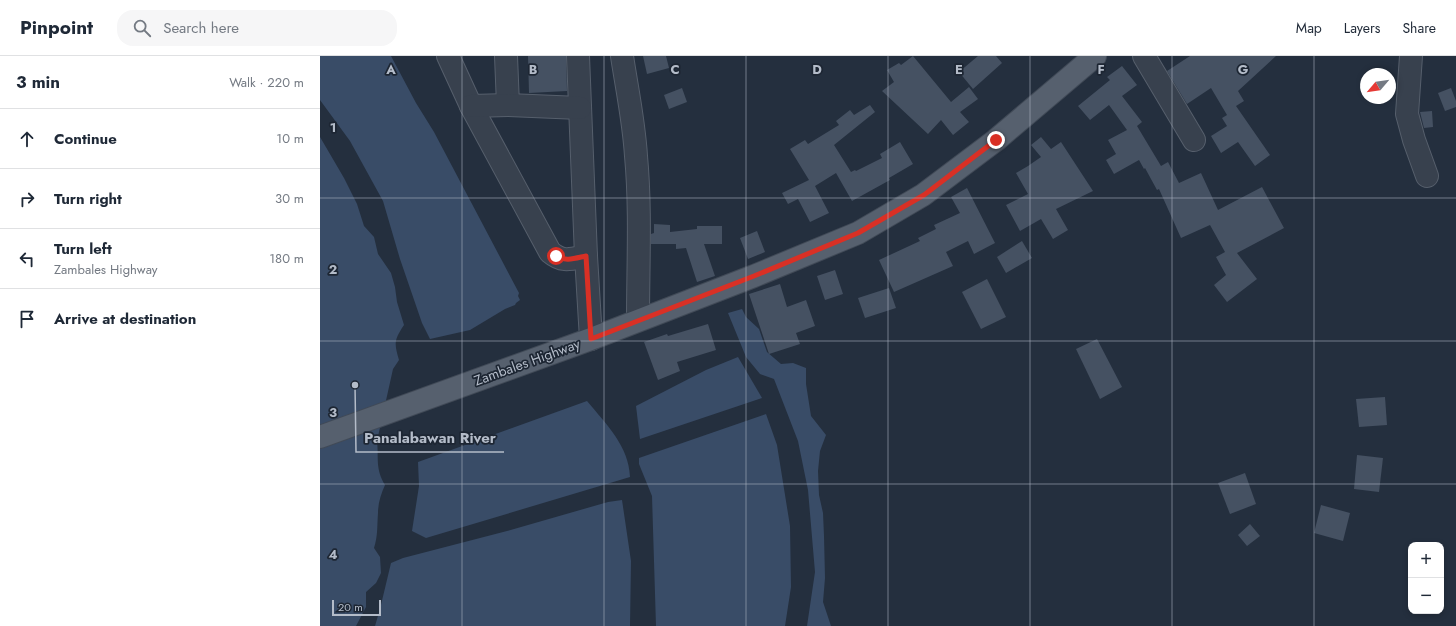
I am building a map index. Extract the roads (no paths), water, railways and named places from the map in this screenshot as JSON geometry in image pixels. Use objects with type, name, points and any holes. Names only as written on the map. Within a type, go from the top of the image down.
[{"type":"main road","name":"Zambales Highway","points":[[320,437],[591,339],[754,276],[864,229],[924,195],[996,140],[1095,56]]},
{"type":"street","points":[[448,56],[471,106],[550,252],[560,259],[565,260],[586,256]]},
{"type":"street","points":[[506,56],[508,105]]},
{"type":"street","points":[[578,56],[591,339]]},
{"type":"street","points":[[622,56],[636,155],[638,191],[638,320]]},
{"type":"street","points":[[1144,56],[1194,140]]},
{"type":"street","points":[[1411,56],[1407,114],[1414,140],[1428,176]]},
{"type":"street","points":[[471,106],[508,105],[580,108]]},
{"type":"water","points":[[320,56],[391,56],[416,103],[434,132],[519,293],[518,296],[520,300],[515,305],[505,309],[470,330],[430,339],[422,323],[400,259],[383,201],[350,141],[320,100]]},
{"type":"water","points":[[320,137],[357,204],[364,226],[374,237],[378,254],[391,273],[397,302],[404,325],[398,334],[396,342],[399,360],[393,369],[377,441],[378,463],[385,485],[379,506],[377,535],[374,548],[380,557],[381,573],[376,583],[366,592],[366,607],[356,626],[320,626]]},
{"type":"water","points":[[742,309],[746,317],[759,329],[767,352],[781,364],[793,363],[806,368],[806,384],[811,416],[826,435],[820,451],[818,471],[819,495],[823,513],[824,536],[825,578],[823,602],[831,626],[807,626],[815,572],[808,490],[798,441],[774,379],[760,374],[746,357],[728,313]]},
{"type":"water","points":[[738,357],[762,398],[640,439],[636,406],[706,370]]},
{"type":"water","points":[[587,401],[609,427],[621,445],[626,455],[630,477],[426,538],[412,531],[419,486],[418,462]]},
{"type":"water","points":[[766,414],[777,445],[790,526],[791,587],[785,626],[656,626],[652,496],[639,464],[639,458]]},
{"type":"water","points":[[622,500],[631,561],[630,626],[375,626],[391,563],[403,558],[507,531],[608,502]]},
{"type":"place","name":"Panalabawan River","points":[[355,385]]}]
